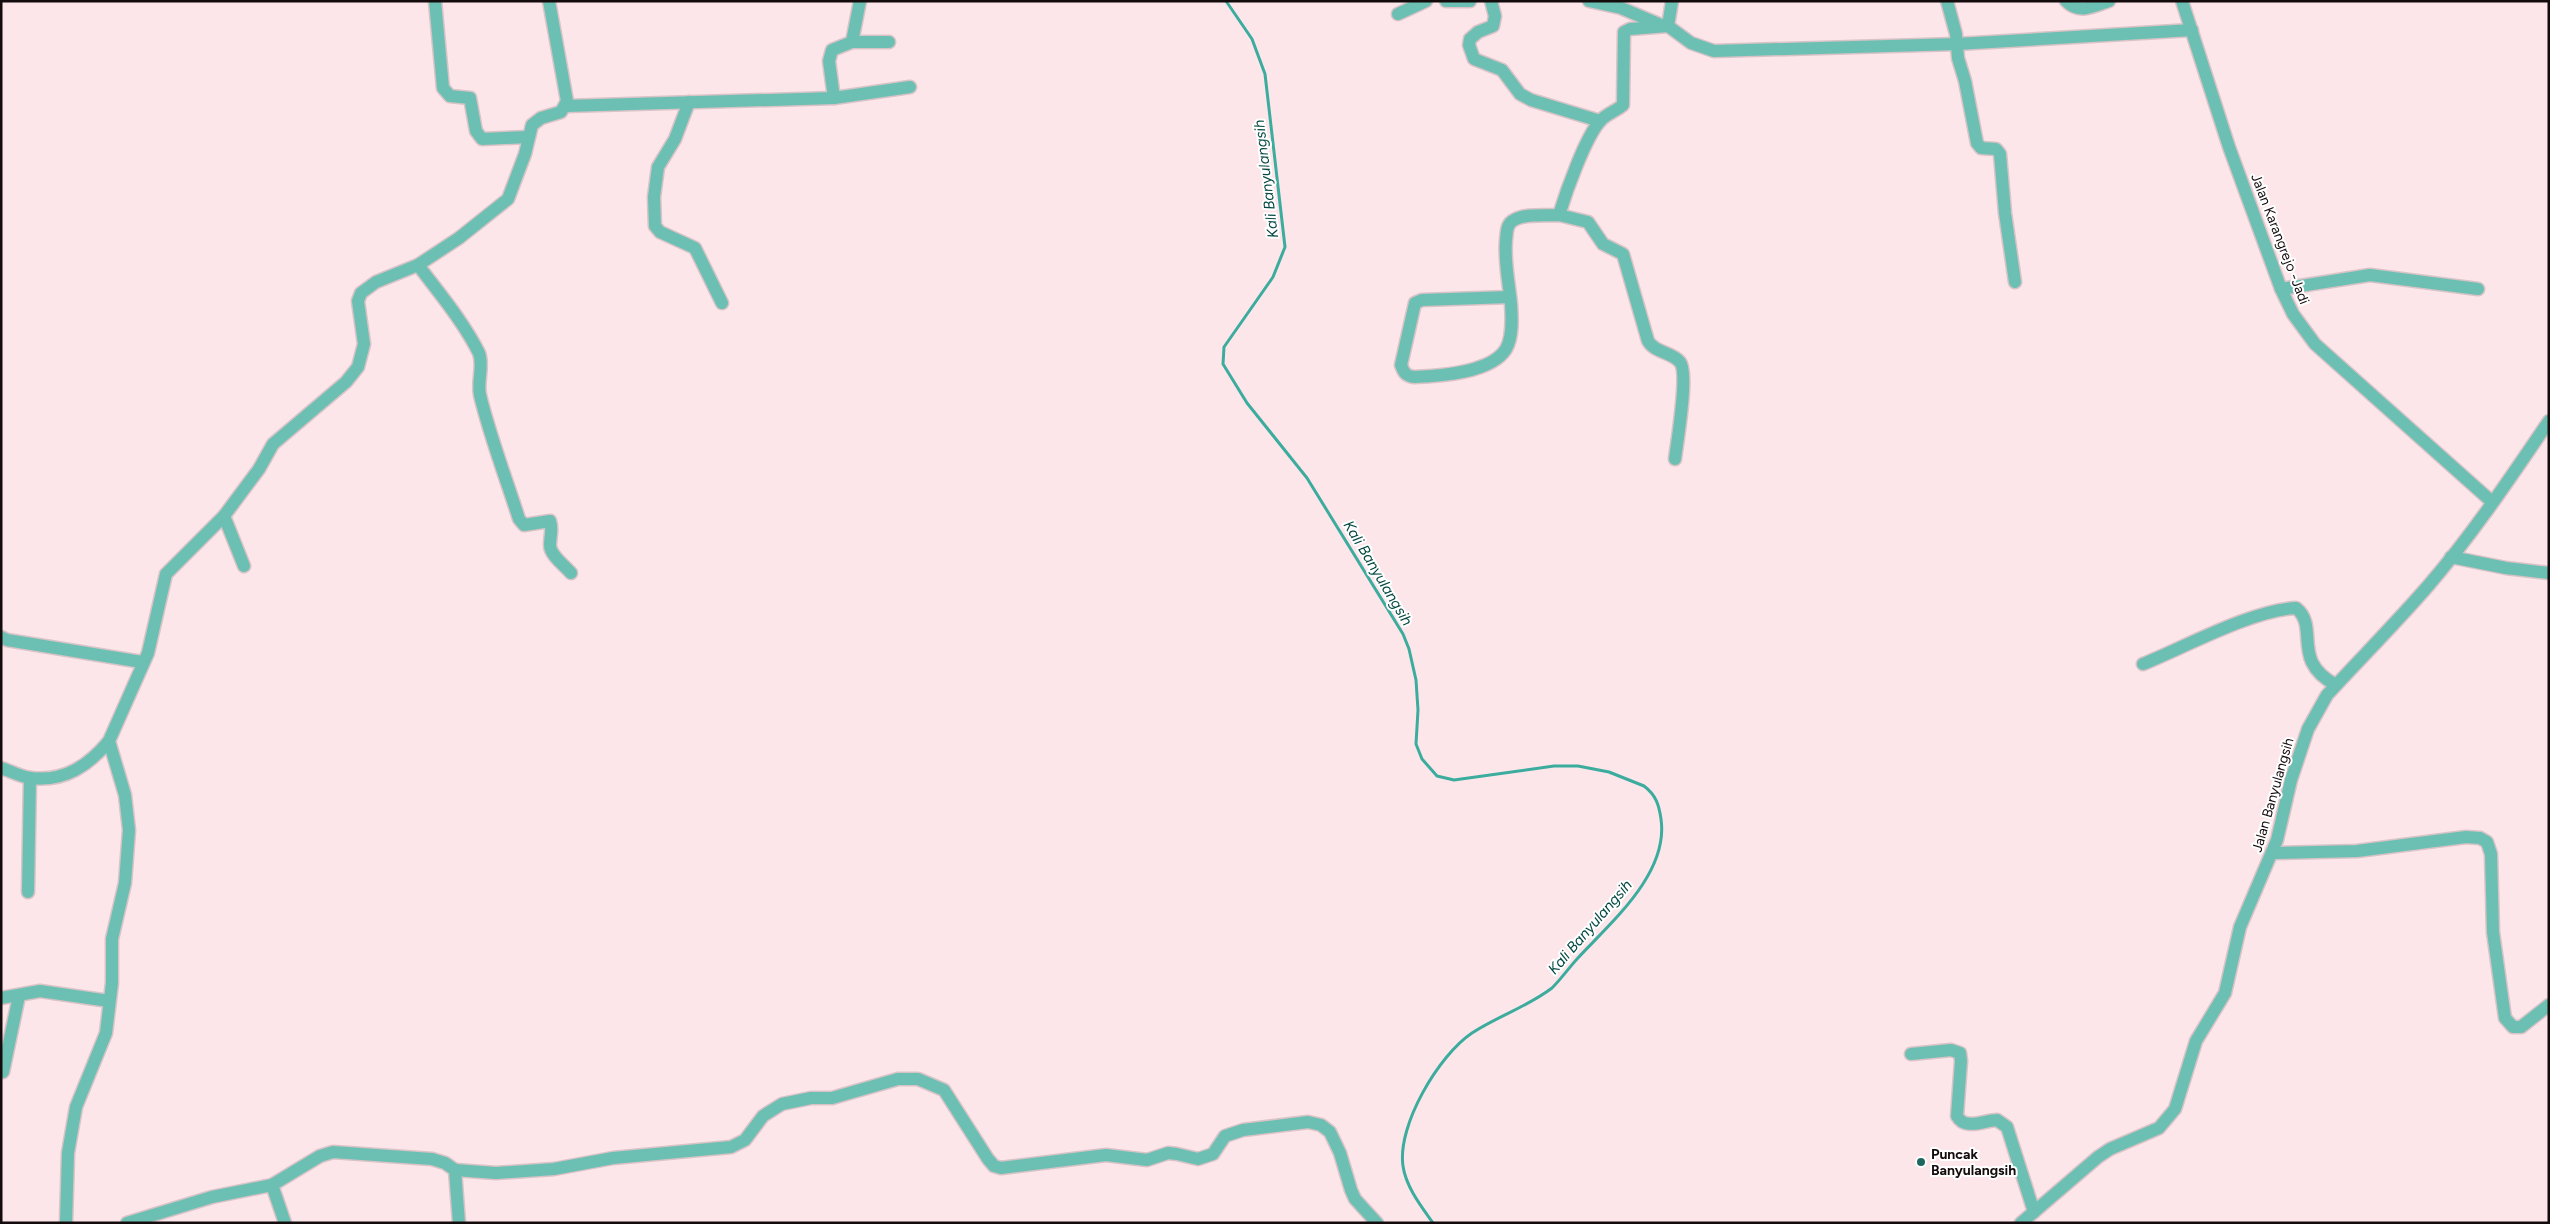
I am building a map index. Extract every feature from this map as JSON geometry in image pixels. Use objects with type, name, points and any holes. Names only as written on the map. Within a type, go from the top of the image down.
[{"type":"street","points":[[435,1],[443,88],[450,96],[470,98],[476,131],[482,139],[528,137]]},
{"type":"street","points":[[1,768],[30,778],[59,778],[78,770],[96,756],[110,741],[142,662],[148,653],[166,574],[224,516],[273,444],[346,382],[358,367],[364,344],[358,301],[361,293],[372,284],[418,265],[459,238],[508,198],[525,154],[532,125],[541,118],[561,112],[566,106],[567,101],[549,1]]},
{"type":"street","points":[[852,42],[860,1]]},
{"type":"street","points":[[1398,14],[1426,1]]},
{"type":"street","points":[[1446,1],[1470,1]]},
{"type":"street","points":[[1491,1],[1495,16],[1493,26],[1478,32],[1470,39],[1469,45],[1474,59],[1502,70],[1520,94],[1531,100],[1600,121]]},
{"type":"street","points":[[1589,1],[1621,8],[1665,25],[1690,43],[1714,51],[1957,44],[2192,30]]},
{"type":"street","points":[[1665,25],[1672,1]]},
{"type":"street","points":[[1947,1],[1977,143],[1981,148],[1996,149],[2000,154],[2005,213],[2016,282]]},
{"type":"street","points":[[2066,1],[2072,7],[2082,10],[2109,1]]},
{"type":"street","name":"Jalan Karangrejo -Jadi","points":[[2182,1],[2229,147],[2281,288],[2293,314],[2315,344],[2491,502]]},
{"type":"street","points":[[1559,215],[1568,188],[1600,121],[1623,103],[1622,43],[1624,32],[1630,29],[1665,25]]},
{"type":"street","points":[[834,98],[829,62],[830,52],[852,42],[889,42]]},
{"type":"street","points":[[566,106],[834,98],[910,87]]},
{"type":"street","points":[[688,102],[675,139],[658,167],[654,197],[655,226],[660,232],[695,248],[722,303]]},
{"type":"street","points":[[1510,297],[1422,300],[1415,303],[1401,365],[1403,372],[1408,376],[1430,376],[1476,369],[1494,360],[1506,349],[1512,329],[1510,297],[1506,256],[1507,227],[1514,219],[1559,215],[1588,222],[1603,244],[1622,254],[1651,347],[1679,360],[1683,366],[1684,381],[1675,459]]},
{"type":"street","points":[[418,265],[458,318],[482,362],[478,384],[484,412],[519,519],[524,525],[550,521],[552,526],[550,547],[554,555],[571,572]]},
{"type":"street","points":[[2281,288],[2370,275],[2478,289]]},
{"type":"street","name":"Jalan Banyulangsih","points":[[2022,1223],[2110,1149],[2151,1132],[2171,1116],[2178,1104],[2196,1042],[2225,993],[2240,927],[2273,853],[2280,831],[2291,780],[2308,729],[2318,708],[2336,685],[2428,586],[2512,476],[2549,421]]},
{"type":"street","points":[[224,516],[244,566]]},
{"type":"street","points":[[2451,557],[2506,568],[2549,573]]},
{"type":"street","points":[[2143,664],[2208,635],[2265,614],[2296,608],[2301,612],[2304,620],[2310,658],[2314,669],[2321,677],[2336,685]]},
{"type":"street","points":[[1,637],[8,640],[142,662]]},
{"type":"street","points":[[66,1223],[68,1153],[76,1107],[106,1033],[112,983],[112,939],[124,883],[129,830],[125,795],[110,741]]},
{"type":"street","points":[[28,892],[30,778]]},
{"type":"street","points":[[2273,853],[2357,851],[2466,837],[2480,838],[2487,842],[2491,854],[2493,932],[2505,1018],[2513,1027],[2520,1027],[2549,1005]]},
{"type":"street","points":[[1,998],[40,991],[109,1001]]},
{"type":"street","points":[[3,1072],[19,996]]},
{"type":"street","points":[[1911,1054],[1951,1050],[1960,1053],[1958,1119],[1965,1124],[1997,1120],[2007,1127],[2034,1212]]},
{"type":"street","points":[[127,1223],[212,1197],[272,1185],[320,1156],[333,1152],[432,1159],[445,1163],[455,1170],[496,1173],[554,1169],[613,1158],[719,1149],[744,1140],[763,1116],[782,1104],[810,1098],[832,1098],[898,1079],[918,1079],[944,1090],[988,1159],[994,1166],[1002,1168],[1106,1155],[1147,1160],[1168,1153],[1198,1159],[1213,1154],[1225,1136],[1242,1130],[1308,1122],[1321,1124],[1330,1132],[1340,1153],[1356,1199],[1377,1223]]},
{"type":"street","points":[[455,1170],[459,1223]]},
{"type":"street","points":[[272,1185],[285,1223]]},
{"type":"waterway","name":"Kali Banyulangsih","points":[[1226,1],[1252,39],[1265,74],[1285,247],[1273,277],[1224,347],[1223,364],[1247,403],[1307,478],[1403,634],[1409,649],[1416,680],[1418,710],[1416,744],[1422,759],[1437,776],[1454,780],[1554,766],[1578,766],[1609,772],[1648,789],[1658,805],[1661,819],[1661,839],[1656,859],[1647,878],[1620,913],[1552,988],[1533,1001],[1482,1027],[1459,1043],[1446,1057],[1423,1092],[1413,1112],[1407,1131],[1403,1149],[1403,1166],[1411,1189],[1433,1223]]},
{"type":"place","name":"Puncak Banyulangsih","points":[[1921,1162]]}]
